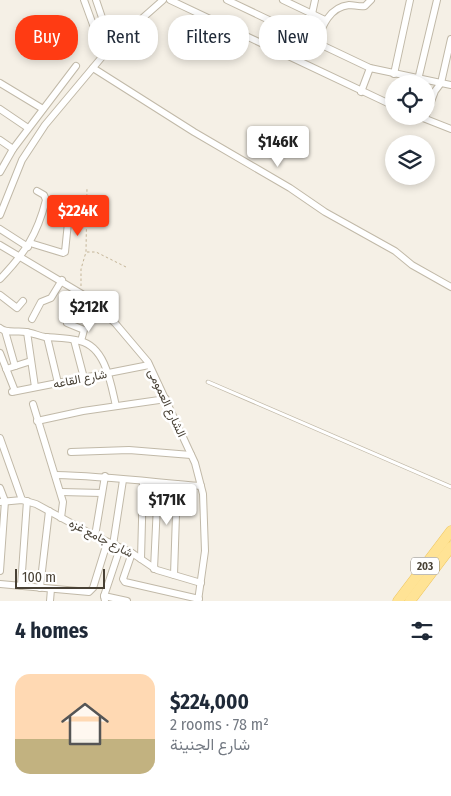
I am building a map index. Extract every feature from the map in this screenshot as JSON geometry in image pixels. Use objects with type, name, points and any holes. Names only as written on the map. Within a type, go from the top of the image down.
[{"type":"main road","name":"203","points":[[398,601],[451,531]]},
{"type":"main road","name":"203","points":[[410,601],[451,547]]},
{"type":"street","points":[[84,0],[89,15]]},
{"type":"street","points":[[96,0],[101,15]]},
{"type":"street","points":[[144,15],[163,0]]},
{"type":"street","points":[[170,0],[385,102]]},
{"type":"street","points":[[227,0],[259,15]]},
{"type":"street","points":[[283,0],[312,14],[316,0]]},
{"type":"street","points":[[327,19],[346,6],[365,6],[371,0]]},
{"type":"street","points":[[394,74],[410,0]]},
{"type":"street","points":[[419,75],[437,0]]},
{"type":"street","points":[[435,93],[441,84],[451,39]]},
{"type":"street","points":[[327,48],[370,68],[397,75]]},
{"type":"street","points":[[0,215],[22,160],[33,143],[99,60]]},
{"type":"street","points":[[0,172],[28,128],[76,66]]},
{"type":"street","points":[[93,68],[194,132],[290,188],[325,212],[451,287]]},
{"type":"street","points":[[361,92],[370,68]]},
{"type":"street","points":[[0,83],[43,109]]},
{"type":"street","points":[[435,83],[451,85]]},
{"type":"street","points":[[0,109],[28,128]]},
{"type":"street","points":[[435,122],[451,129]]},
{"type":"street","points":[[0,140],[13,149]]},
{"type":"street","points":[[0,279],[22,256],[29,245],[46,200],[44,195],[37,191]]},
{"type":"street","points":[[0,229],[29,245],[63,253],[65,252],[70,203]]},
{"type":"street","name":"الشارع العمومى","points":[[0,245],[22,256],[82,294],[114,323],[149,366],[191,455],[203,494],[206,540],[199,600]]},
{"type":"street","points":[[32,319],[41,302],[51,298],[62,280]]},
{"type":"street","points":[[0,295],[17,308],[23,301]]},
{"type":"street","points":[[67,323],[84,330],[81,341]]},
{"type":"street","points":[[15,366],[3,330],[81,341],[94,349],[108,373],[116,406]]},
{"type":"street","points":[[27,332],[36,387]]},
{"type":"street","points":[[47,337],[58,383]]},
{"type":"street","points":[[74,340],[84,378]]},
{"type":"street","points":[[0,353],[6,369],[31,361]]},
{"type":"street","name":"شارع القاعه","points":[[6,369],[13,391],[149,366]]},
{"type":"street","points":[[37,421],[116,406],[166,399]]},
{"type":"street","points":[[33,404],[61,492],[64,505],[61,518]]},
{"type":"street","points":[[0,438],[24,500],[21,586]]},
{"type":"street","points":[[71,452],[118,450],[191,455]]},
{"type":"street","points":[[56,475],[105,476],[123,480],[201,486]]},
{"type":"street","points":[[94,536],[105,476]]},
{"type":"street","points":[[123,480],[104,598],[127,601]]},
{"type":"street","points":[[141,559],[143,482]]},
{"type":"street","points":[[154,569],[158,483]]},
{"type":"street","points":[[174,575],[177,484]]},
{"type":"street","points":[[0,488],[2,502],[0,571]]},
{"type":"street","points":[[61,492],[102,492]]},
{"type":"street","name":"شارع جامع غزه","points":[[2,502],[24,500],[132,553],[154,569],[201,583]]},
{"type":"street","points":[[40,588],[49,511]]},
{"type":"street","points":[[0,584],[91,591],[113,545]]},
{"type":"street","points":[[132,553],[123,579],[125,582],[199,600]]},
{"type":"street","points":[[50,601],[51,589]]},
{"type":"lane","points":[[208,382],[451,487]]},
{"type":"path","points":[[82,294],[80,269],[86,252],[88,187]]},
{"type":"path","points":[[86,252],[96,252],[128,268]]}]
